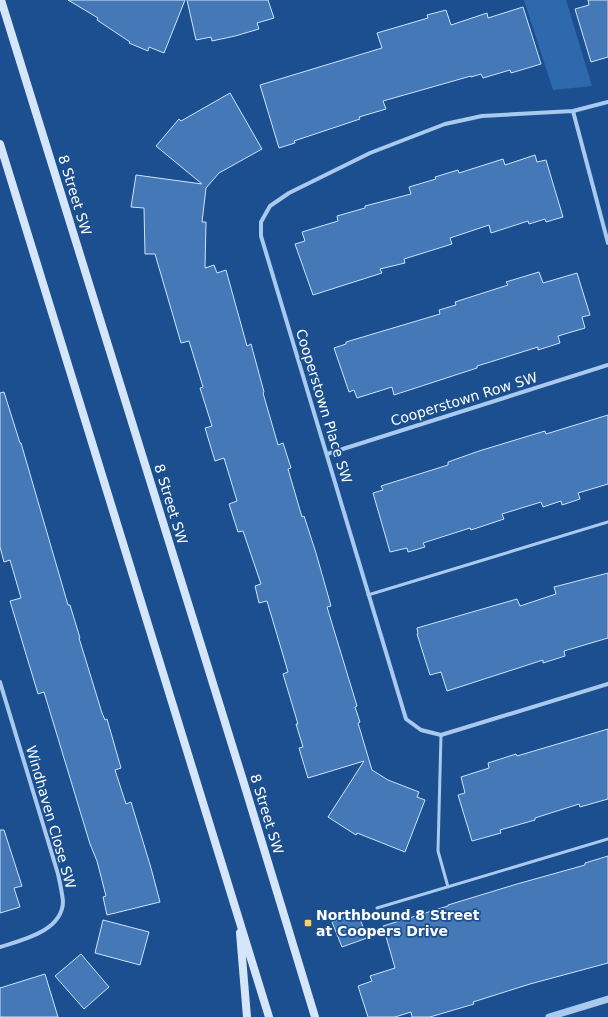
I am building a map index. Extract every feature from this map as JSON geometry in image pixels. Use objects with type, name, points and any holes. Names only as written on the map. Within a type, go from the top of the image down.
[{"type":"main road","name":"8 Street SW","points":[[2,0],[244,782],[315,1017]]},
{"type":"main road","points":[[0,144],[269,1017]]},
{"type":"main road","points":[[239,917],[247,1017]]},
{"type":"street","name":"Cooperstown Place SW","points":[[441,735],[421,730],[406,719],[261,236],[261,222],[270,206],[289,193],[370,153],[445,124],[482,116],[573,111],[608,102]]},
{"type":"street","points":[[573,111],[608,243]]},
{"type":"street","name":"Cooperstown Row SW","points":[[327,454],[608,365]]},
{"type":"street","name":"Windhaven Close SW","points":[[0,682],[58,874],[63,902],[58,918],[46,930],[26,939],[0,947]]},
{"type":"street","points":[[441,735],[608,684]]},
{"type":"street","points":[[549,1017],[608,999]]},
{"type":"lane","points":[[368,595],[608,522]]},
{"type":"lane","points":[[441,735],[438,851],[448,887]]},
{"type":"lane","points":[[377,908],[608,839]]},
{"type":"shaded area","points":[[524,0],[566,0],[592,86],[553,90]]},
{"type":"building","points":[[68,0],[185,0],[164,53],[149,47],[148,51],[129,43],[130,42],[97,20],[98,18]]},
{"type":"building","points":[[187,0],[268,0],[274,18],[257,23],[259,29],[235,36],[212,41],[211,37],[196,40]]},
{"type":"building","points":[[588,0],[608,0],[608,57],[591,62],[575,9],[589,5]]},
{"type":"building","points":[[523,7],[541,64],[511,73],[510,70],[483,78],[481,74],[471,76],[383,101],[386,109],[359,117],[360,119],[294,141],[295,143],[279,148],[260,85],[382,48],[377,33],[428,18],[427,15],[446,10],[451,25],[487,13],[488,18]]},
{"type":"building","points":[[230,93],[262,149],[219,173],[206,188],[202,222],[206,222],[205,268],[214,265],[217,273],[226,270],[247,346],[251,344],[278,445],[283,443],[291,468],[288,469],[302,517],[304,516],[316,553],[331,606],[327,607],[357,706],[355,707],[360,722],[358,723],[372,770],[388,780],[419,792],[417,797],[425,800],[405,852],[357,833],[356,835],[328,817],[364,761],[308,778],[299,748],[303,747],[296,724],[298,724],[283,674],[288,672],[267,601],[259,603],[255,586],[261,584],[243,531],[238,532],[229,504],[237,501],[224,458],[215,461],[205,428],[212,426],[200,388],[203,387],[189,341],[181,343],[155,254],[145,254],[144,208],[131,207],[136,175],[202,184],[156,146],[179,119],[181,121]]},
{"type":"building","points":[[535,155],[537,162],[546,160],[563,217],[546,222],[545,219],[529,224],[528,221],[491,233],[489,225],[450,238],[452,244],[404,259],[405,263],[380,269],[382,273],[313,295],[295,244],[305,241],[302,232],[338,221],[337,216],[365,208],[365,206],[411,194],[409,187],[436,179],[435,177],[458,170],[459,173],[503,159],[505,165]]},
{"type":"building","points":[[539,272],[543,283],[577,273],[590,315],[582,317],[585,328],[558,336],[560,343],[538,350],[538,347],[477,366],[477,368],[394,395],[392,387],[357,398],[354,390],[349,392],[334,348],[346,344],[346,342],[440,314],[439,310],[456,305],[455,302],[508,285],[506,282]]},
{"type":"building","points":[[4,392],[21,443],[68,605],[70,605],[102,713],[105,720],[107,719],[121,768],[115,770],[126,804],[131,802],[160,902],[107,915],[103,897],[106,896],[97,861],[90,844],[44,692],[38,694],[10,601],[21,598],[10,560],[4,562],[0,547],[0,393]]},
{"type":"building","points":[[608,415],[608,484],[578,493],[580,499],[562,505],[561,501],[543,507],[541,502],[502,514],[504,519],[423,543],[425,547],[408,552],[407,548],[390,552],[373,493],[383,490],[381,486],[448,465],[448,462],[479,451],[545,431],[546,434]]},
{"type":"building","points":[[608,573],[608,638],[564,651],[565,656],[543,663],[543,660],[447,691],[441,672],[430,675],[417,634],[417,628],[517,599],[520,606],[556,594],[554,587]]},
{"type":"building","points":[[608,729],[608,799],[580,807],[579,804],[535,818],[535,820],[500,830],[501,833],[472,841],[458,795],[465,793],[461,777],[489,768],[488,763]]},
{"type":"building","points":[[0,830],[4,830],[22,886],[14,888],[20,907],[0,913]]},
{"type":"building","points":[[608,856],[608,963],[530,984],[473,1002],[474,1004],[430,1017],[412,1017],[411,1012],[395,1017],[368,1017],[358,986],[372,981],[370,976],[395,968],[383,926],[517,884],[585,865],[585,863]]},
{"type":"building","points":[[358,913],[367,938],[342,947],[332,922]]},
{"type":"building","points":[[103,920],[149,932],[140,965],[95,953]]},
{"type":"building","points":[[81,954],[109,987],[84,1009],[55,976]]},
{"type":"building","points":[[45,974],[58,1017],[0,1017],[0,988]]},
{"type":"place","name":"Northbound 8 Street at Coopers Drive","points":[[308,923]]}]
